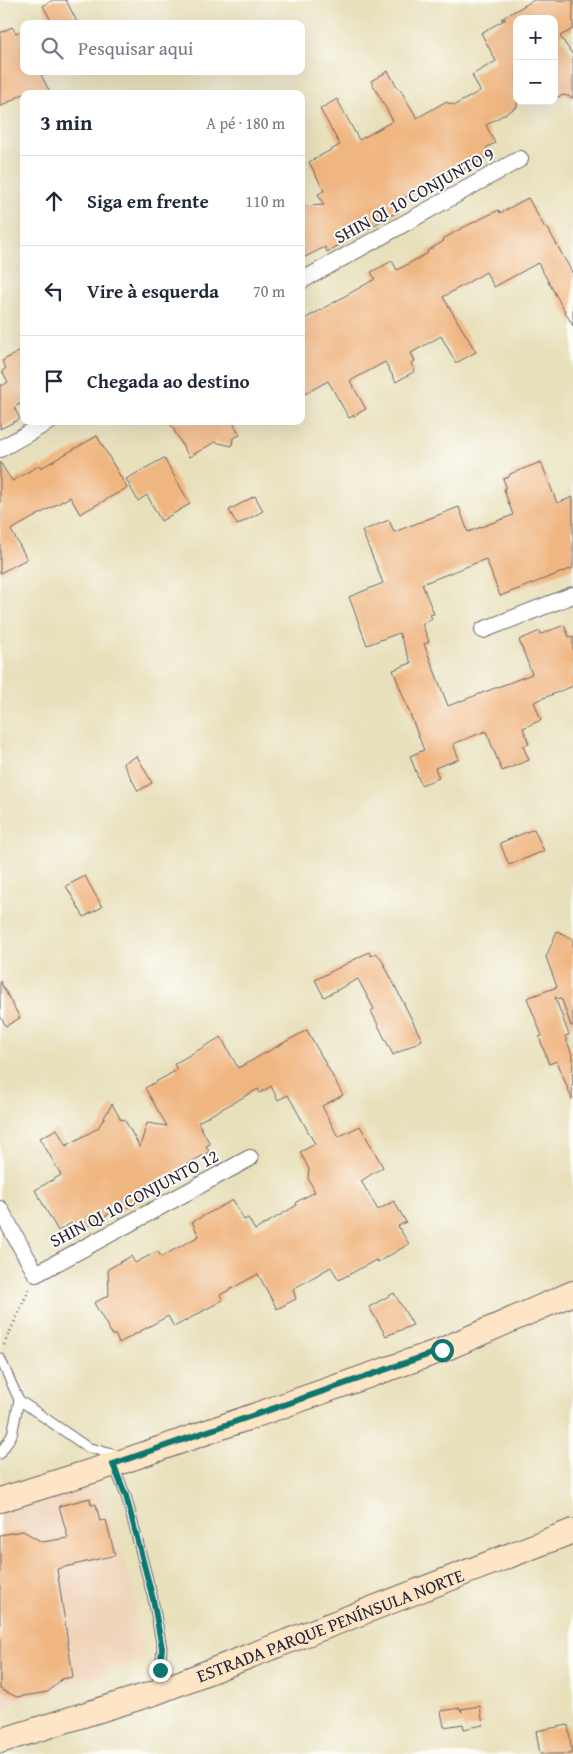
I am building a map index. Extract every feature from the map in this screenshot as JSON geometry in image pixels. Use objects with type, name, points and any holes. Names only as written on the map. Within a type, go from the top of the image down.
[{"type":"main road","points":[[0,1500],[121,1462],[442,1350],[573,1294]]},
{"type":"main road","name":"ESTRADA PARQUE PENÍNSULA NORTE","points":[[0,1741],[154,1693],[573,1530]]},
{"type":"street","name":"SHIN QI 10 CONJUNTO 9","points":[[305,279],[520,159]]},
{"type":"street","points":[[0,449],[43,425]]},
{"type":"street","points":[[482,630],[573,596]]},
{"type":"street","name":"SHIN QI 10 CONJUNTO 12","points":[[36,1274],[250,1158]]},
{"type":"street","points":[[0,1209],[36,1274]]},
{"type":"lane","points":[[0,1358],[19,1400],[87,1448],[121,1462],[126,1496],[153,1599],[162,1648],[160,1670],[154,1693]]},
{"type":"lane","points":[[0,1454],[12,1436],[19,1400]]},
{"type":"path","points":[[4,1346],[36,1274]]},
{"type":"shaded area","points":[[97,1485],[131,1580],[145,1660],[0,1708],[0,1511]]},
{"type":"building","points":[[53,0],[66,0],[76,20],[51,20],[43,6]]},
{"type":"building","points":[[534,0],[573,0],[573,29],[560,36],[573,55],[573,98],[564,95],[558,97],[558,15],[513,15],[513,105],[517,105],[517,107],[486,125],[495,143],[486,148],[490,155],[429,188],[428,185],[395,203],[399,211],[327,252],[325,247],[305,257],[305,206],[324,205],[318,194],[324,191],[309,162],[340,145],[320,109],[337,99],[359,140],[393,121],[371,81],[388,71],[417,118],[445,102],[455,105],[480,91],[472,75],[496,61],[481,33],[506,19],[501,19]]},
{"type":"building","points":[[12,27],[16,33],[20,31],[20,75],[41,75],[49,90],[20,90],[20,96],[0,107],[0,33]]},
{"type":"building","points":[[528,198],[545,228],[547,227],[573,274],[573,326],[538,263],[494,287],[486,272],[443,297],[476,352],[456,363],[441,336],[411,353],[415,361],[411,363],[415,371],[396,382],[385,362],[350,381],[366,409],[349,418],[328,381],[305,394],[305,319],[375,279],[371,272],[392,261],[397,270],[428,253],[427,251],[444,241],[443,239],[462,228],[499,210],[500,213]]},
{"type":"building","points":[[20,351],[20,404],[14,407],[20,419],[0,429],[0,383],[2,386],[8,382],[2,371],[6,368],[2,361]]},
{"type":"building","points":[[171,425],[234,425],[240,435],[233,438],[232,446],[215,442],[189,457]]},
{"type":"building","points":[[97,436],[127,488],[80,514],[70,497],[11,530],[27,559],[0,573],[0,462],[12,481],[40,465],[41,468]]},
{"type":"building","points":[[164,458],[190,504],[161,521],[147,495],[138,501],[126,479]]},
{"type":"building","points":[[541,462],[557,503],[573,497],[573,568],[500,596],[486,559],[422,584],[434,614],[430,615],[432,619],[422,623],[429,642],[424,644],[448,706],[532,674],[519,640],[540,631],[541,634],[564,625],[569,637],[573,636],[573,686],[534,702],[541,720],[523,728],[529,744],[523,746],[529,760],[502,771],[486,731],[453,744],[459,759],[435,768],[439,778],[421,785],[410,756],[424,750],[393,670],[411,663],[399,633],[367,645],[349,597],[383,583],[362,531],[389,520],[394,532],[459,507],[468,532],[513,515],[504,490],[506,486],[503,479],[509,477],[510,474]]},
{"type":"building","points":[[255,496],[263,511],[237,525],[229,510]]},
{"type":"building","points":[[137,756],[152,783],[138,791],[123,763]]},
{"type":"building","points":[[534,829],[544,851],[509,865],[500,843]]},
{"type":"building","points":[[85,876],[102,907],[84,917],[66,886]]},
{"type":"building","points":[[557,931],[573,939],[573,1026],[571,1026],[562,1000],[555,997],[569,1035],[565,1036],[573,1057],[572,1099],[557,1061],[549,1064],[539,1037],[542,1036],[527,998],[557,987],[546,957]]},
{"type":"building","points":[[369,952],[371,956],[376,953],[381,958],[422,1040],[393,1055],[371,1011],[374,1009],[358,979],[324,997],[315,980]]},
{"type":"building","points":[[0,981],[20,1018],[6,1026],[0,1016]]},
{"type":"building","points":[[307,1030],[343,1095],[322,1106],[338,1137],[360,1126],[383,1167],[361,1181],[378,1210],[394,1201],[406,1222],[398,1226],[409,1244],[378,1262],[376,1260],[339,1280],[331,1267],[293,1289],[296,1299],[277,1309],[258,1274],[220,1295],[223,1300],[174,1327],[168,1316],[119,1343],[94,1303],[109,1295],[108,1269],[131,1256],[135,1263],[158,1251],[161,1257],[199,1236],[192,1222],[233,1200],[244,1220],[248,1218],[255,1230],[297,1205],[298,1201],[315,1192],[308,1178],[309,1169],[300,1152],[315,1144],[288,1095],[278,1100],[271,1086],[260,1093],[258,1089],[198,1122],[210,1144],[206,1146],[209,1152],[157,1181],[162,1189],[123,1210],[121,1207],[76,1233],[71,1223],[58,1231],[35,1190],[61,1175],[40,1138],[57,1129],[66,1146],[98,1128],[112,1104],[121,1120],[124,1119],[140,1147],[147,1123],[167,1126],[145,1088],[177,1070],[174,1064],[221,1037],[238,1068]]},
{"type":"building","points":[[394,1293],[413,1325],[386,1336],[369,1307]]},
{"type":"building","points":[[90,1498],[91,1505],[96,1504],[100,1521],[106,1520],[115,1555],[57,1569],[73,1677],[62,1679],[48,1692],[17,1697],[0,1689],[0,1535],[23,1531],[42,1542],[68,1538],[59,1506]]},
{"type":"building","points":[[480,1706],[483,1725],[464,1729],[463,1724],[444,1727],[441,1711],[460,1708],[462,1712],[461,1709]]},
{"type":"building","points":[[568,1725],[572,1754],[540,1754],[536,1731]]},
{"type":"route","points":[[160,1670],[162,1648],[153,1599],[126,1496],[113,1464],[442,1350]]}]
